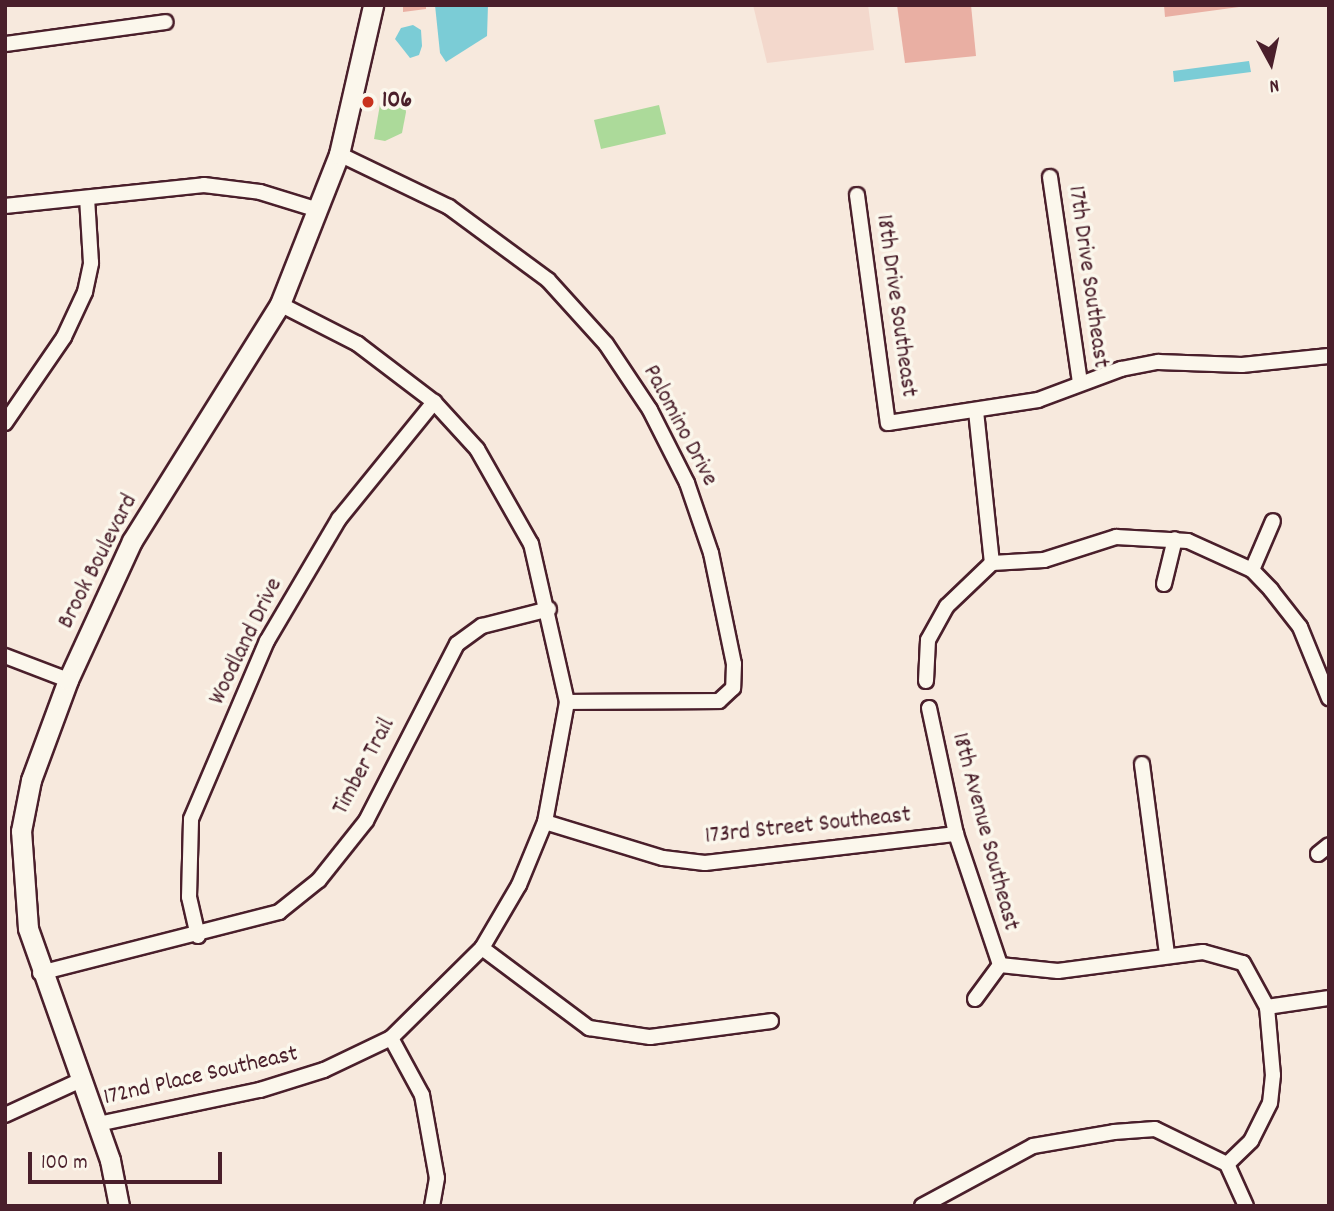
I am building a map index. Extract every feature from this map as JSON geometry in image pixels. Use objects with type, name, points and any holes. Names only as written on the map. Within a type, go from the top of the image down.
[{"type":"street","name":"Brook Boulevard","points":[[119,1206],[98,1125],[40,973],[27,928],[21,831],[30,780],[68,680],[132,541],[281,304],[340,155],[373,5]]},
{"type":"street","points":[[5,44],[166,22]]},
{"type":"street","name":"Palomino Drive","points":[[340,155],[449,207],[548,280],[606,344],[650,410],[687,483],[711,553],[734,664],[733,688],[719,701],[566,702]]},
{"type":"street","name":"17th Drive Southeast","points":[[1050,177],[1080,383]]},
{"type":"street","points":[[5,206],[204,184],[260,192],[318,209]]},
{"type":"street","name":"18th Drive Southeast","points":[[857,195],[888,423],[976,411]]},
{"type":"street","points":[[5,422],[64,337],[85,292],[91,263],[87,198]]},
{"type":"street","name":"172nd Place Southeast","points":[[98,1125],[260,1090],[324,1070],[391,1038],[482,948],[519,885],[545,822],[566,702],[550,609],[531,544],[505,492],[477,449],[434,402],[358,344],[281,304]]},
{"type":"street","points":[[992,563],[976,411],[1038,400],[1080,383],[1158,362],[1242,365],[1329,356]]},
{"type":"street","name":"Woodland Drive","points":[[198,936],[189,897],[191,820],[267,641],[340,519],[434,402]]},
{"type":"street","points":[[1252,570],[1273,521]]},
{"type":"street","points":[[926,681],[928,640],[947,606],[992,563],[1044,559],[1116,537],[1175,539],[1252,570],[1300,626],[1329,698]]},
{"type":"street","points":[[1164,584],[1175,539]]},
{"type":"street","name":"Timber Trail","points":[[40,973],[198,936],[279,912],[320,880],[366,821],[457,644],[482,626],[550,609]]},
{"type":"street","points":[[5,656],[68,680]]},
{"type":"street","name":"18th Avenue Southeast","points":[[929,708],[956,834],[1000,965]]},
{"type":"street","points":[[1142,764],[1167,953]]},
{"type":"street","name":"173rd Street Southeast","points":[[545,822],[663,858],[705,863],[956,834]]},
{"type":"street","points":[[482,948],[589,1028],[650,1037],[771,1021]]},
{"type":"street","points":[[975,999],[1000,965],[1058,971],[1167,953],[1224,954],[1243,963],[1268,1007],[1270,1103],[1251,1141],[1227,1164]]},
{"type":"street","points":[[1268,1007],[1329,998]]},
{"type":"street","points":[[391,1038],[422,1095],[437,1178],[432,1206]]},
{"type":"street","name":"172nd Place Southeast","points":[[5,1115],[81,1080]]},
{"type":"street","points":[[922,1206],[1033,1146],[1114,1132],[1155,1129],[1227,1164],[1246,1206]]},
{"type":"shaded area","points":[[753,5],[868,5],[874,50],[767,63]]},
{"type":"green space","points":[[382,93],[403,97],[406,112],[402,133],[385,141],[374,139]]},
{"type":"green space","points":[[659,105],[666,134],[601,149],[594,120]]},
{"type":"water","points":[[435,5],[488,5],[487,36],[446,62],[440,53]]},
{"type":"water","points":[[413,25],[421,30],[422,46],[419,55],[410,58],[395,39],[401,28]]},
{"type":"water","points":[[1249,61],[1251,72],[1174,82],[1173,71]]},
{"type":"building","points":[[403,5],[426,5],[426,9],[403,12]]},
{"type":"building","points":[[897,5],[971,5],[976,56],[905,63]]},
{"type":"building","points":[[1164,5],[1239,5],[1239,7],[1165,17]]},
{"type":"place","name":"106","points":[[368,102]]}]
